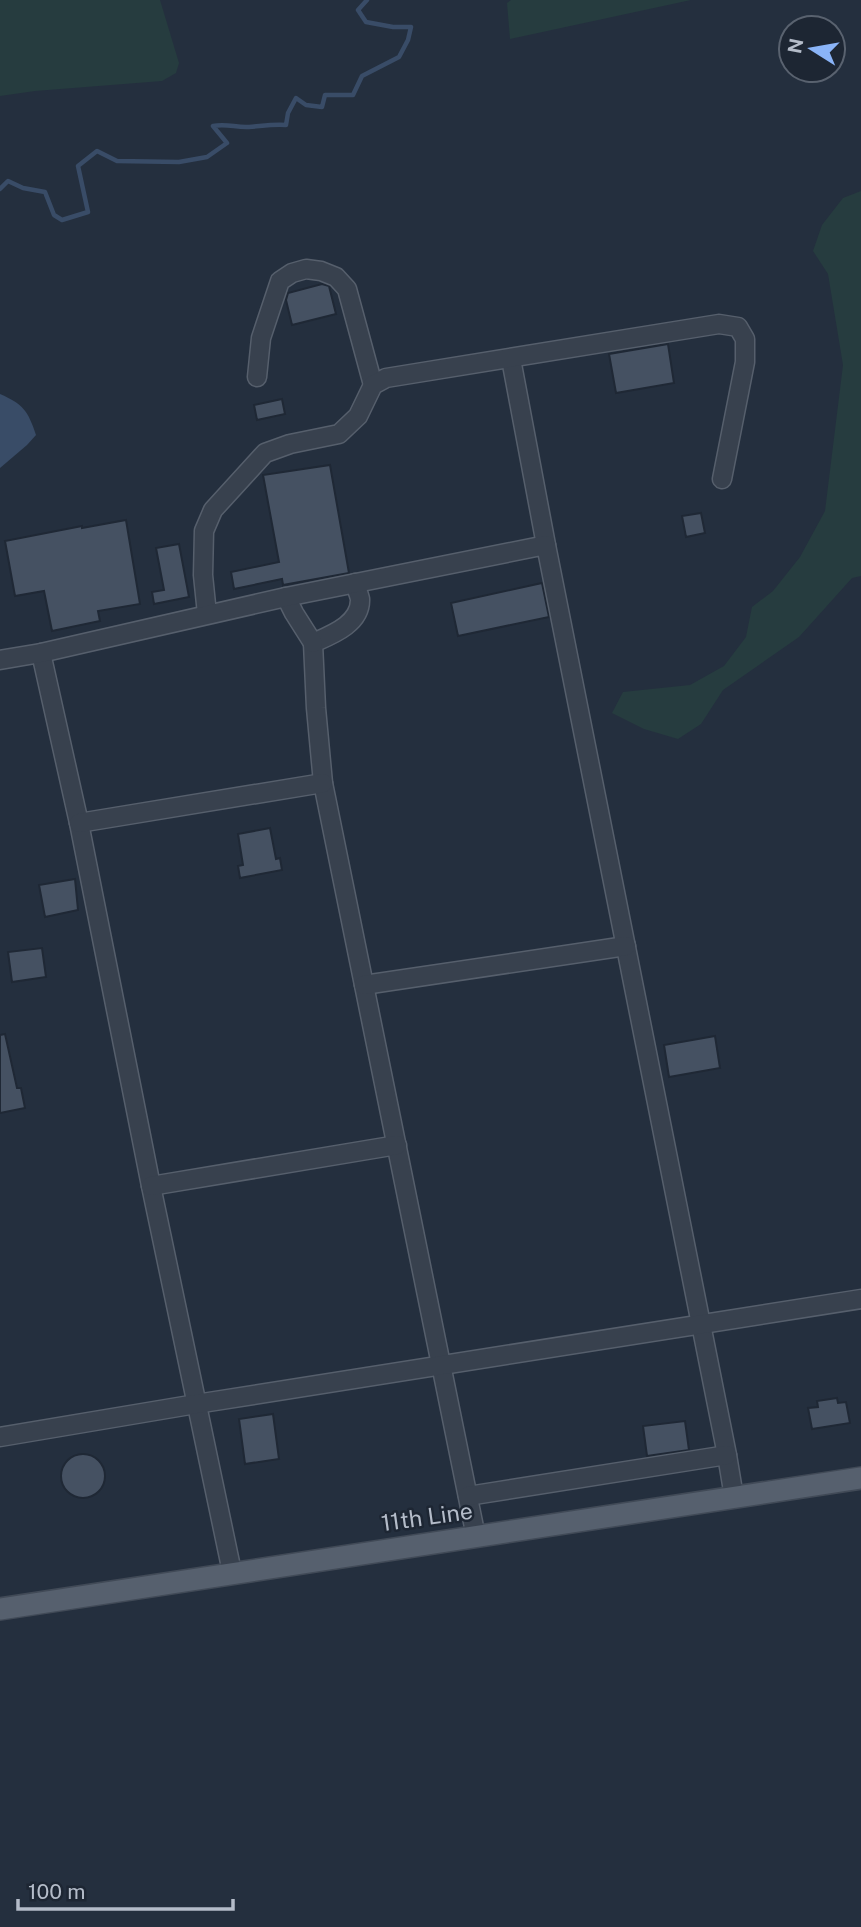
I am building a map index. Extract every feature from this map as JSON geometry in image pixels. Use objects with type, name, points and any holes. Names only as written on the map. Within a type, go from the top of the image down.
[{"type":"main road","name":"11th Line","points":[[0,1608],[861,1478]]},
{"type":"lane","points":[[257,377],[261,338],[280,281],[292,272],[306,269],[335,277],[347,289],[373,385]]},
{"type":"lane","points":[[207,614],[203,575],[204,531],[213,510],[265,453],[290,444],[339,434],[358,416],[373,385],[386,379],[719,324],[738,327],[745,340],[745,362],[722,479]]},
{"type":"lane","points":[[511,359],[545,545],[734,1497]]},
{"type":"lane","points":[[0,660],[286,597],[545,545]]},
{"type":"lane","points":[[313,643],[340,630],[357,615],[360,600],[355,583]]},
{"type":"lane","points":[[286,597],[313,643],[323,783],[476,1537]]},
{"type":"lane","points":[[41,653],[79,823],[150,1186],[232,1572]]},
{"type":"lane","points":[[79,823],[323,783]]},
{"type":"lane","points":[[364,985],[626,946]]},
{"type":"lane","points":[[150,1186],[397,1145]]},
{"type":"lane","points":[[0,1437],[861,1299]]},
{"type":"lane","points":[[468,1496],[727,1455]]},
{"type":"green space","points":[[0,0],[160,0],[179,63],[176,73],[162,81],[0,96]]},
{"type":"green space","points":[[511,0],[691,0],[510,39],[507,3]]},
{"type":"green space","points":[[861,191],[861,576],[852,578],[799,637],[723,690],[701,724],[678,739],[644,729],[612,713],[623,692],[690,685],[724,666],[746,637],[752,607],[773,591],[800,557],[825,511],[843,365],[828,274],[813,251],[822,225],[843,198]]},
{"type":"water","points":[[0,394],[24,409],[36,435],[0,468]]},
{"type":"building","points":[[322,284],[329,286],[336,314],[292,325],[286,300],[288,293]]},
{"type":"building","points":[[668,344],[674,383],[616,393],[609,354]]},
{"type":"building","points":[[282,399],[285,414],[257,420],[254,405]]},
{"type":"building","points":[[330,465],[349,573],[283,585],[282,579],[234,589],[231,572],[279,562],[263,475]]},
{"type":"building","points":[[701,513],[705,533],[686,537],[682,516]]},
{"type":"building","points":[[126,520],[140,604],[98,611],[100,621],[52,631],[44,591],[15,596],[5,541]]},
{"type":"building","points":[[179,544],[189,597],[154,604],[152,592],[164,590],[156,548]]},
{"type":"building","points":[[542,583],[549,617],[458,636],[451,603]]},
{"type":"building","points":[[270,828],[276,859],[280,858],[282,870],[240,878],[238,866],[243,865],[238,834]]},
{"type":"building","points":[[75,879],[78,910],[45,917],[39,885]]},
{"type":"building","points":[[42,948],[46,977],[12,982],[8,952]]},
{"type":"building","points":[[5,1034],[17,1088],[21,1088],[25,1108],[0,1113],[0,1035]]},
{"type":"building","points":[[715,1036],[720,1068],[669,1077],[664,1045]]},
{"type":"building","points":[[837,1398],[838,1403],[846,1402],[850,1423],[812,1429],[808,1408],[818,1407],[817,1401]]},
{"type":"building","points":[[273,1414],[279,1459],[245,1464],[239,1419]]},
{"type":"building","points":[[685,1421],[689,1450],[647,1456],[643,1426]]},
{"type":"building","points":[[83,1454],[98,1461],[105,1476],[98,1491],[83,1498],[68,1491],[61,1476],[68,1461]]},
{"type":"waterway","points":[[0,189],[8,181],[23,188],[45,192],[54,215],[62,220],[88,212],[78,166],[97,151],[117,161],[179,162],[207,157],[227,143],[213,126],[286,125],[288,113],[296,98],[306,105],[322,107],[325,95],[353,95],[362,76],[399,57],[411,27],[366,22],[358,10],[367,0]]}]
